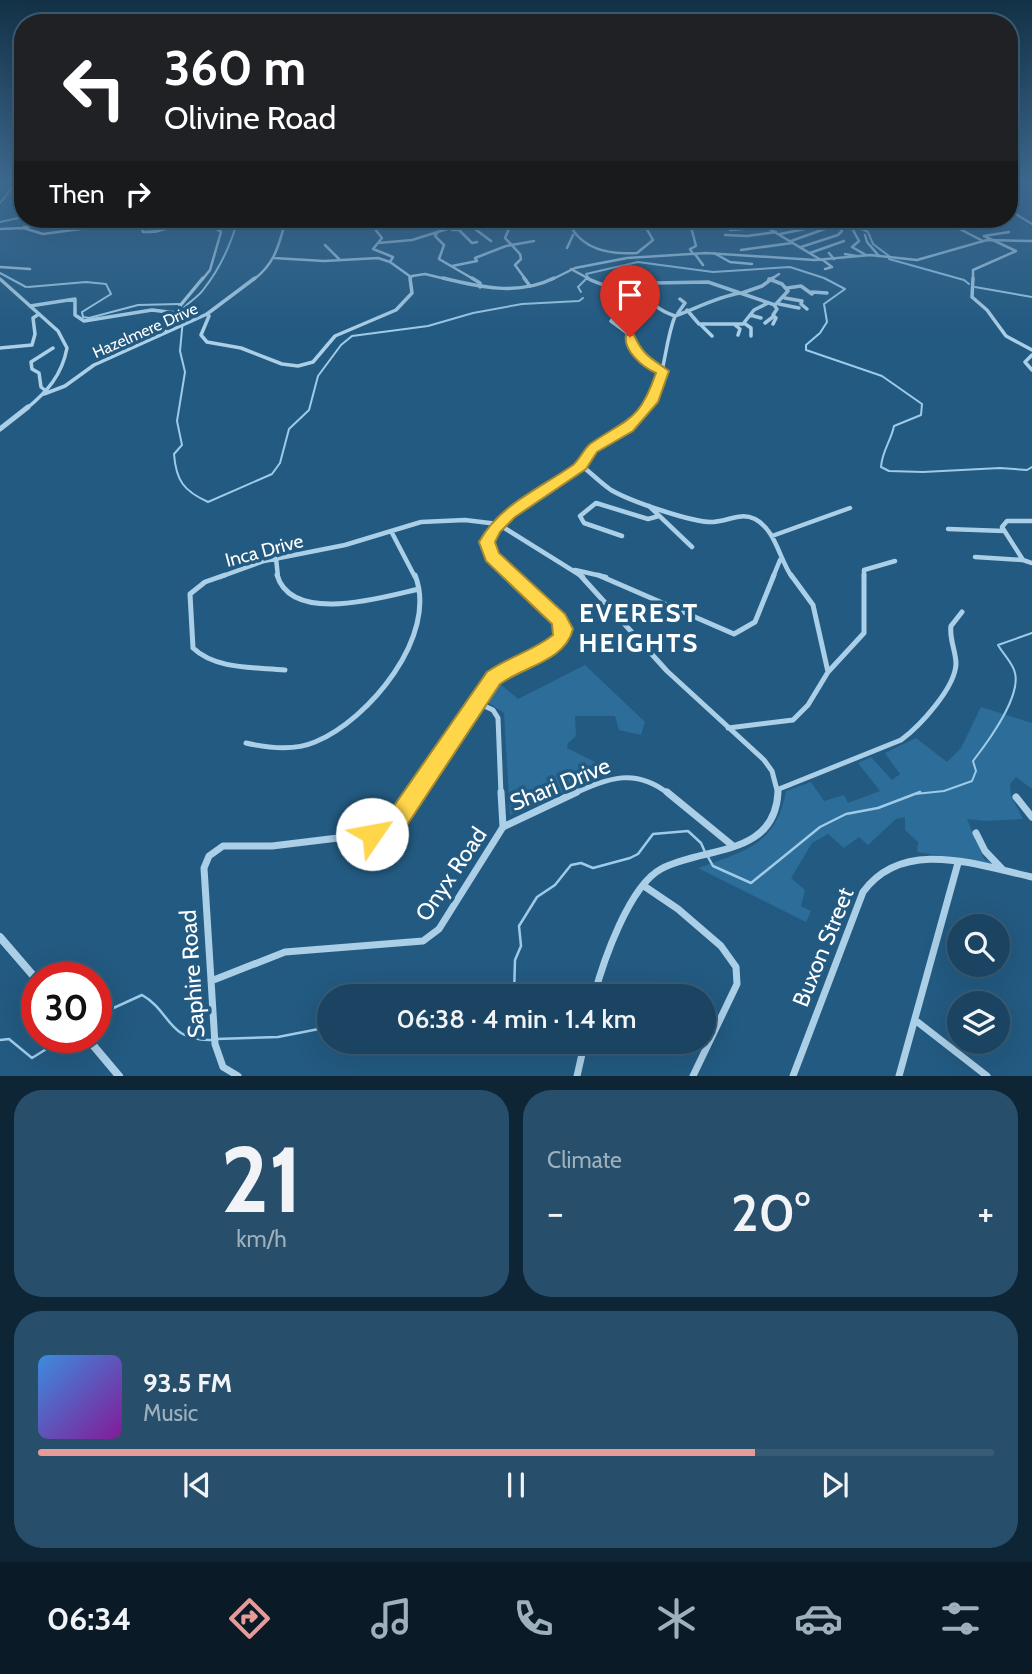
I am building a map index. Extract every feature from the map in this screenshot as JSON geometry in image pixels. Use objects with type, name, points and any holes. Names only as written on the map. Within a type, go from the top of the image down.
[{"type":"street","points":[[28,230],[43,234],[71,230]]},
{"type":"street","points":[[143,230],[151,233],[162,230]]},
{"type":"street","points":[[156,337],[175,321],[176,313],[212,266],[221,232],[219,230]]},
{"type":"street","points":[[207,314],[262,274],[274,258],[283,230]]},
{"type":"street","points":[[377,230],[382,236],[374,250],[393,257],[390,262]]},
{"type":"street","points":[[378,243],[410,241],[443,230]]},
{"type":"street","points":[[459,230],[472,243],[477,242]]},
{"type":"street","points":[[476,230],[491,241]]},
{"type":"street","points":[[508,230],[505,236],[520,254],[521,259],[515,265],[530,286]]},
{"type":"street","points":[[571,230],[573,235],[583,242],[611,254],[714,253],[807,261],[866,255],[923,260],[985,240],[1032,241]]},
{"type":"street","points":[[274,258],[339,260],[371,257],[390,262],[411,277],[420,274],[439,276],[499,290],[530,286],[553,279],[571,269],[637,255],[653,240],[647,230]]},
{"type":"street","points":[[692,230],[696,247],[690,248],[703,265]]},
{"type":"street","points":[[772,230],[832,267],[825,269]]},
{"type":"street","points":[[725,235],[751,236],[797,230]]},
{"type":"street","points":[[741,250],[791,242],[823,230]]},
{"type":"street","points":[[800,247],[838,234],[841,230]]},
{"type":"street","points":[[854,230],[859,241],[852,247],[866,255]]},
{"type":"street","points":[[964,230],[985,240],[1013,247],[1016,251],[975,269],[971,276],[972,297],[987,310],[1006,336],[1032,349]]},
{"type":"street","points":[[438,232],[435,236],[444,245],[439,259],[480,283],[480,287]]},
{"type":"street","points":[[985,240],[984,236],[1009,233]]},
{"type":"street","points":[[573,235],[567,246],[583,242]]},
{"type":"street","points":[[865,235],[867,242],[879,256]]},
{"type":"street","points":[[452,266],[477,261],[476,258],[511,245],[534,241]]},
{"type":"street","points":[[809,253],[844,241]]},
{"type":"street","points":[[971,243],[977,246]]},
{"type":"street","points":[[325,245],[339,260]]},
{"type":"street","points":[[869,249],[875,251]]},
{"type":"street","points":[[852,251],[858,256]]},
{"type":"street","points":[[714,253],[730,262],[752,264]]},
{"type":"street","points":[[829,253],[834,259]]},
{"type":"street","points":[[845,254],[858,256]]},
{"type":"street","points":[[0,267],[30,269]]},
{"type":"street","points":[[571,269],[586,278],[652,304],[659,311],[676,315],[706,305],[718,297],[762,286],[779,274]]},
{"type":"street","name":"Hazelmere Drive","points":[[44,393],[61,388],[94,365],[207,314],[209,316],[201,335],[207,342],[241,348],[282,364],[304,365],[316,359],[324,344],[334,337],[394,313],[413,290],[411,277]]},
{"type":"street","points":[[0,279],[62,336],[67,348],[61,370],[44,393],[0,429]]},
{"type":"street","points":[[769,279],[787,288],[801,286],[812,293],[827,293]]},
{"type":"street","points":[[654,283],[708,282],[768,303],[799,307]]},
{"type":"street","points":[[773,318],[776,304],[784,298],[788,292],[787,288]]},
{"type":"street","points":[[784,298],[802,301],[806,308],[811,304]]},
{"type":"street","points":[[30,306],[75,299],[75,315],[84,321],[134,312],[162,310],[176,313]]},
{"type":"street","points":[[475,702],[499,673],[548,649],[564,633],[558,619],[492,556],[487,542],[498,524],[515,509],[581,466],[596,446],[629,428],[643,413],[654,398],[663,371],[669,332],[685,303],[680,299]]},
{"type":"street","points":[[758,308],[753,303],[761,300]]},
{"type":"street","points":[[700,325],[744,323],[750,314],[768,303]]},
{"type":"street","points":[[652,304],[622,307],[611,321],[630,335],[632,346],[641,357],[663,371]]},
{"type":"street","points":[[687,310],[712,336]]},
{"type":"street","points":[[0,348],[32,345],[35,334],[33,318],[39,314]]},
{"type":"street","points":[[750,314],[761,318]]},
{"type":"street","points":[[765,323],[781,315]]},
{"type":"street","points":[[744,323],[751,328],[751,336]]},
{"type":"street","points":[[734,325],[740,329],[738,335]]},
{"type":"street","points":[[44,393],[40,373],[32,369],[31,362],[53,348]]},
{"type":"street","points":[[1032,355],[1025,362],[1032,369]]},
{"type":"street","points":[[581,466],[612,489],[676,515],[712,522],[747,515],[757,520],[772,536],[780,560],[813,605],[828,672]]},
{"type":"street","points":[[622,537],[584,523],[580,516],[596,503],[648,519],[659,516]]},
{"type":"street","points":[[646,503],[692,547]]},
{"type":"street","points":[[772,536],[850,508]]},
{"type":"street","name":"Inca Drive","points":[[285,670],[203,658],[197,654],[192,642],[189,601],[193,589],[250,565],[345,545],[430,520],[473,520],[498,524]]},
{"type":"street","points":[[1023,560],[1004,531],[1004,523],[1032,521]]},
{"type":"street","points":[[498,524],[574,570],[597,591],[667,671],[771,768],[779,789],[779,804],[768,826],[747,843],[661,869],[644,886],[608,953],[598,984]]},
{"type":"street","points":[[948,529],[1004,531]]},
{"type":"street","points":[[246,743],[264,746],[310,744],[357,718],[394,671],[413,636],[420,611],[419,589],[391,531]]},
{"type":"street","points":[[975,557],[1032,563]]},
{"type":"street","points":[[276,558],[281,585],[296,598],[310,603],[352,603],[419,589]]},
{"type":"street","points":[[574,570],[607,577],[720,631],[734,634],[755,622],[780,560]]},
{"type":"street","points":[[727,728],[793,720],[808,705],[828,672],[859,640],[866,628],[862,580],[864,570],[895,561]]},
{"type":"street","points":[[779,789],[901,740],[912,732],[953,679],[956,662],[949,626],[952,619],[962,612]]},
{"type":"street","name":"Onyx Road","points":[[211,981],[285,952],[423,941],[439,929],[503,827],[498,718],[493,710],[475,702]]},
{"type":"street","name":"Saphire Road","points":[[238,1076],[223,1067],[215,1044],[204,868],[212,852],[223,846],[284,845],[372,834],[388,828],[399,817],[475,702]]},
{"type":"street","name":"Shari Drive","points":[[503,827],[565,797],[619,776],[642,779],[662,788],[733,847]]},
{"type":"street","points":[[1017,797],[1018,804],[1032,817]]},
{"type":"street","points":[[976,833],[985,851],[1003,870]]},
{"type":"street","name":"Buxon Street","points":[[793,1076],[863,892],[869,883],[891,868],[914,858],[1003,870],[1032,877]]},
{"type":"street","points":[[899,1076],[958,863]]},
{"type":"street","points":[[644,886],[678,909],[713,939],[736,967],[738,976],[732,996],[693,1076]]},
{"type":"street","points":[[0,937],[22,962]]},
{"type":"street","points":[[915,1020],[987,1076]]},
{"type":"street","points":[[100,1053],[119,1076]]},
{"type":"street","points":[[577,1076],[581,1054]]},
{"type":"shaded area","points":[[585,665],[645,722],[641,735],[619,730],[615,716],[575,716],[576,736],[568,743],[567,748],[605,767],[605,774],[510,815],[504,713],[484,700],[497,681],[518,699]]},
{"type":"shaded area","points":[[981,707],[1032,723],[1032,789],[1016,777],[1010,784],[1011,796],[1023,819],[967,819],[984,859],[994,864],[917,852],[918,842],[905,830],[905,817],[896,819],[868,845],[859,837],[844,848],[828,834],[812,843],[791,878],[805,890],[801,906],[811,911],[806,922],[698,868],[756,844],[774,824],[786,791],[811,782],[824,801],[844,795],[848,803],[880,791],[858,763],[871,757],[892,780],[900,774],[885,753],[916,738],[947,762],[961,748]]},
{"type":"waterway","points":[[234,230],[214,274],[180,314],[183,319],[180,351],[185,372],[177,421],[182,445],[174,454],[175,463],[179,478],[187,489],[208,502],[272,474],[280,463],[289,429],[309,410],[318,376],[341,345],[352,336],[428,326],[473,313],[522,304],[579,301],[583,298]]},
{"type":"waterway","points":[[864,230],[868,232],[873,244],[889,256]]},
{"type":"waterway","points":[[889,259],[964,280],[969,284]]},
{"type":"waterway","points":[[581,292],[578,287],[588,277],[586,274],[638,262],[713,272],[790,267],[824,278],[845,289],[824,304],[827,322],[820,333],[806,345],[806,350],[882,376],[922,404],[921,415],[894,426],[881,467],[889,471],[923,472],[1000,468],[1027,470],[1032,467]]},
{"type":"waterway","points":[[0,273],[26,287]]},
{"type":"waterway","points":[[28,287],[86,282],[106,284],[111,294],[82,312],[83,317],[89,318],[138,305],[179,304]]},
{"type":"waterway","points":[[975,287],[1032,297]]},
{"type":"waterway","points":[[915,794],[944,791],[972,781],[976,771],[973,761],[1001,719],[1013,694],[1014,669],[998,645],[1032,633]]},
{"type":"waterway","points":[[708,857],[713,866],[751,883],[820,827],[846,814],[878,808],[920,792]]},
{"type":"waterway","points":[[514,984],[515,960],[521,946],[519,926],[537,897],[555,885],[571,865],[581,863],[593,868],[630,858],[638,854],[653,834],[688,831],[701,843],[705,852]]},
{"type":"waterway","points":[[112,1009],[142,995],[186,1036],[211,1040]]},
{"type":"waterway","points":[[216,1039],[278,1037],[317,1029]]},
{"type":"waterway","points":[[0,1040],[9,1039],[21,1049]]},
{"type":"waterway","points":[[26,1053],[32,1058],[40,1053]]},
{"type":"district","name":"EVEREST HEIGHTS","points":[[639,628]]},
{"type":"route","points":[[372,834],[388,828],[399,817],[475,702],[494,678],[506,669],[548,649],[561,639],[564,633],[562,624],[492,556],[487,542],[494,529],[510,513],[581,466],[592,449],[629,428],[652,402],[663,371],[641,357],[632,346],[630,337]]}]
